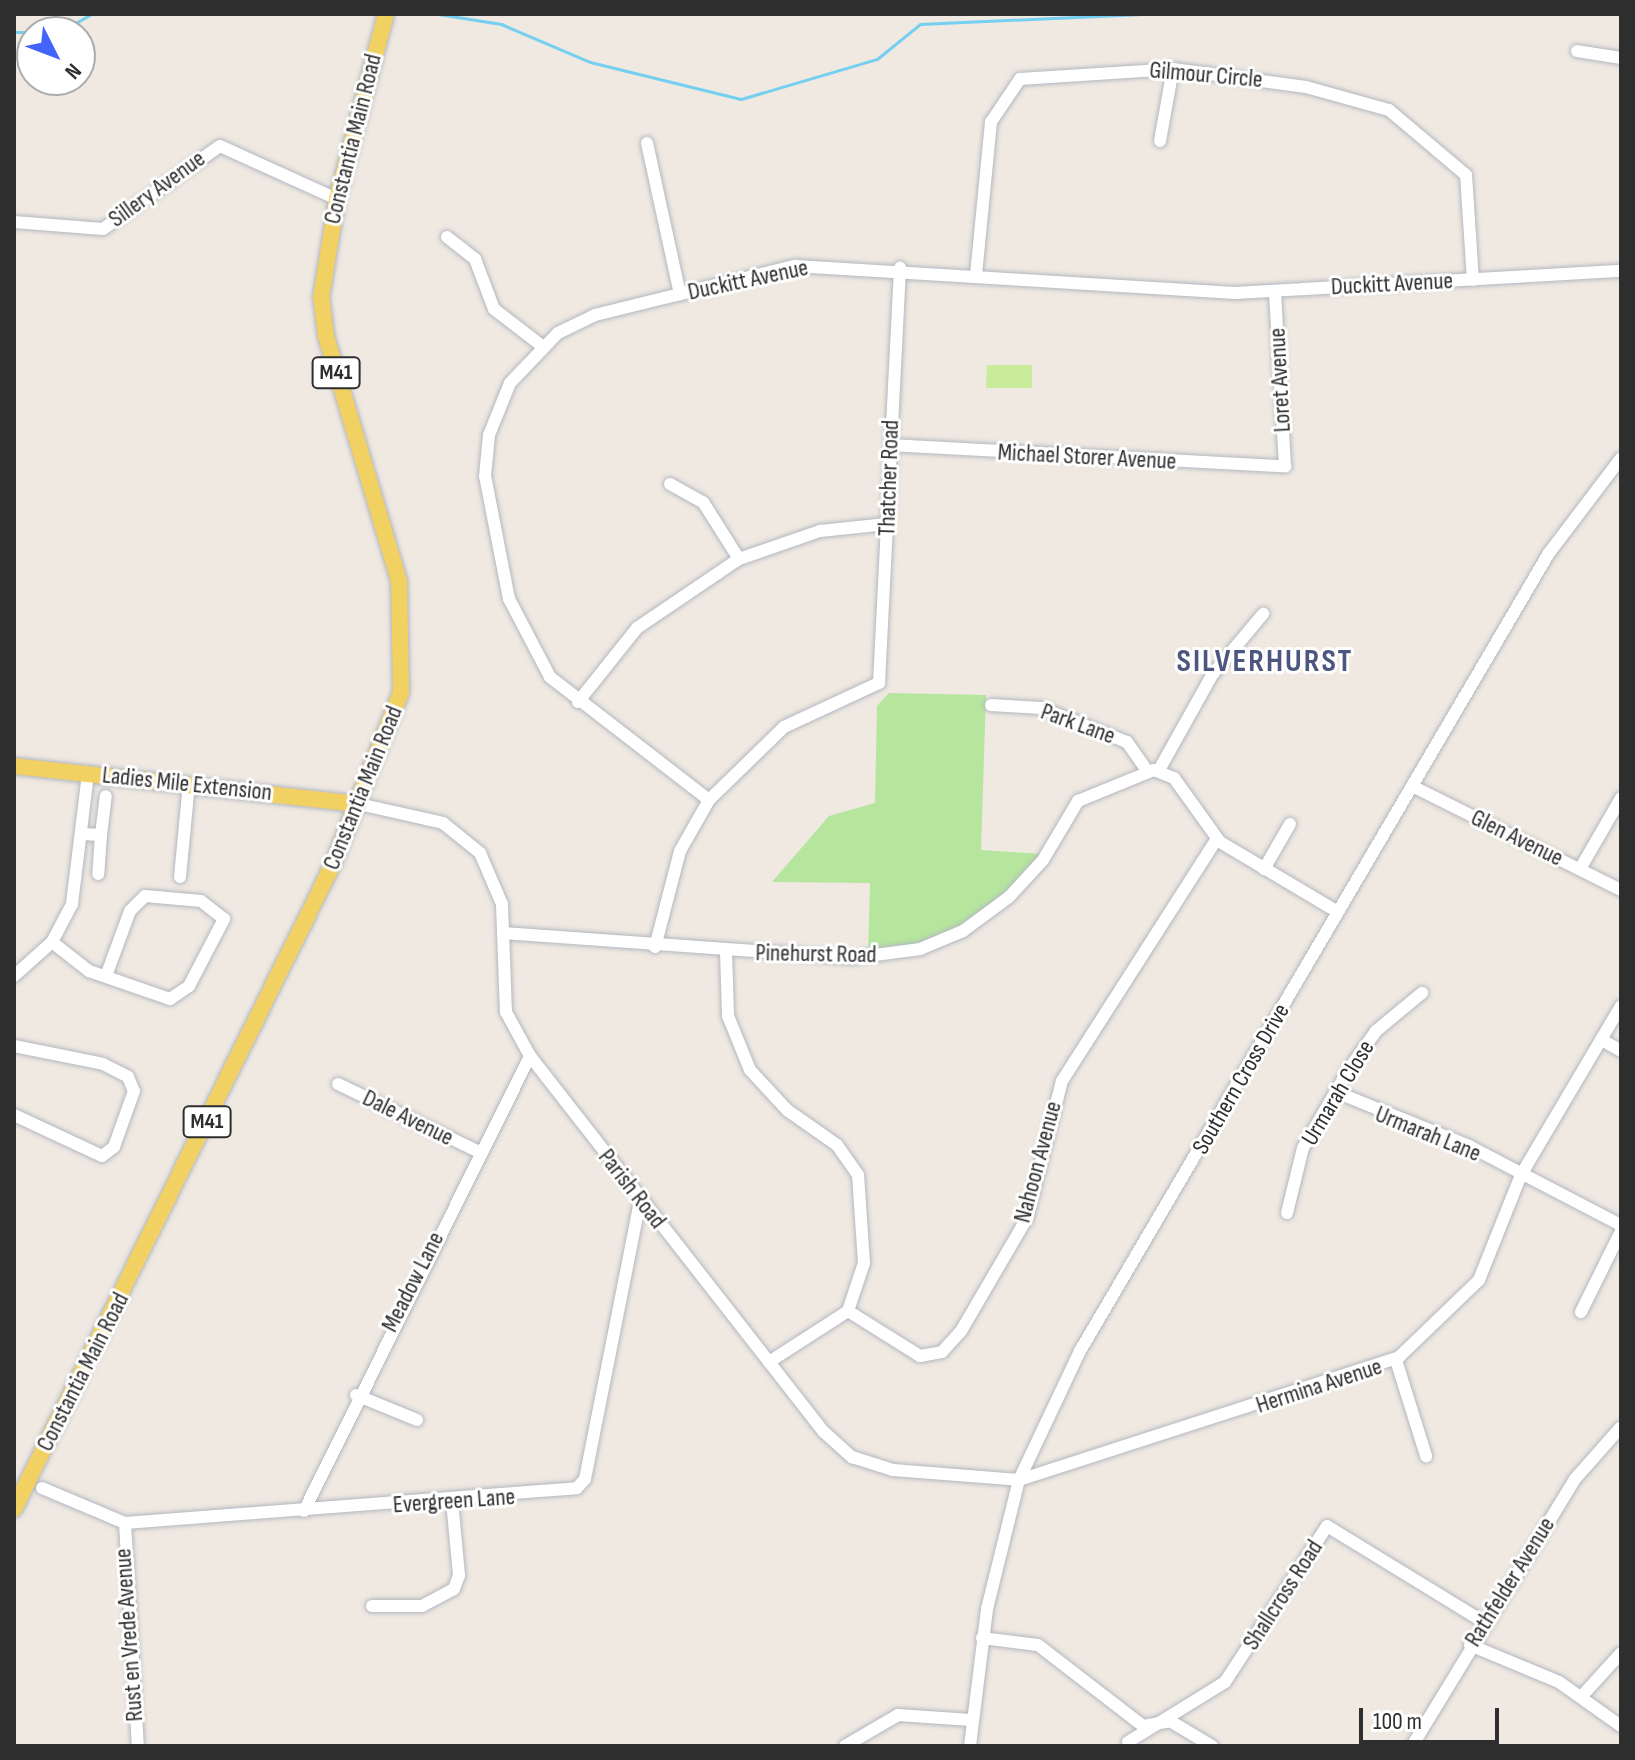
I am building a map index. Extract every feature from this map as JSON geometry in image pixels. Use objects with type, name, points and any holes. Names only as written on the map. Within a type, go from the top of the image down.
[{"type":"main road","name":"Constantia Main Road","points":[[14,1509],[359,804],[401,692],[405,621],[326,336],[321,280],[337,199],[386,14]]},
{"type":"main road","name":"Ladies Mile Extension","points":[[14,766],[359,804]]},
{"type":"street","points":[[1577,51],[1621,58]]},
{"type":"street","points":[[1160,141],[1173,69]]},
{"type":"street","name":"Gilmour Circle","points":[[976,275],[991,122],[1020,79],[1173,69],[1306,87],[1389,110],[1466,175],[1473,280]]},
{"type":"street","points":[[647,143],[680,294]]},
{"type":"street","name":"Sillery Avenue","points":[[14,222],[103,229],[220,146],[337,199]]},
{"type":"street","points":[[447,237],[475,259],[494,309],[542,346]]},
{"type":"street","name":"Duckitt Avenue","points":[[709,800],[578,702],[536,659],[515,619],[485,476],[498,409],[542,346],[595,315],[795,266],[900,268],[1132,291],[1275,293],[1621,271]]},
{"type":"street","name":"Thatcher Road","points":[[709,800],[784,727],[877,686],[900,268]]},
{"type":"street","name":"Loret Avenue","points":[[1275,293],[1285,466]]},
{"type":"street","name":"Michael Storer Avenue","points":[[891,445],[1285,466]]},
{"type":"street","name":"Southern Cross Drive","points":[[970,1746],[982,1638],[1019,1480],[1080,1351],[1567,523],[1621,458]]},
{"type":"street","points":[[670,484],[703,502],[739,559]]},
{"type":"street","points":[[578,702],[637,628],[739,559],[829,529],[887,524]]},
{"type":"street","points":[[1263,614],[1212,675],[1153,771],[1174,778],[1216,840],[1338,912]]},
{"type":"street","name":"Park Lane","points":[[991,705],[1041,708],[1127,742],[1153,771]]},
{"type":"street","name":"Pinehurst Road","points":[[503,933],[655,947],[871,958],[963,931],[1024,881],[1078,801],[1153,771]]},
{"type":"street","points":[[14,976],[52,942],[72,904],[88,774]]},
{"type":"street","points":[[180,877],[189,784]]},
{"type":"street","name":"Glen Avenue","points":[[1412,786],[1621,890]]},
{"type":"street","points":[[98,874],[106,796]]},
{"type":"street","points":[[1580,869],[1621,798]]},
{"type":"street","points":[[655,947],[680,851],[709,800]]},
{"type":"street","name":"Parish Road","points":[[359,804],[428,818],[468,840],[496,880],[503,933],[502,997],[530,1056],[769,1362],[852,1457],[893,1470],[1019,1480]]},
{"type":"street","points":[[1264,869],[1290,824]]},
{"type":"street","points":[[82,834],[101,835]]},
{"type":"street","name":"Nahoon Avenue","points":[[848,1311],[920,1356],[942,1352],[961,1331],[1027,1218],[1062,1081],[1216,840]]},
{"type":"street","points":[[52,942],[106,976],[177,998],[224,919],[201,901],[145,896],[130,911],[106,976]]},
{"type":"street","points":[[726,951],[728,1016],[750,1070],[787,1110],[837,1145],[858,1175],[864,1263],[848,1311],[769,1362]]},
{"type":"street","name":"Urmarah Close","points":[[1287,1213],[1303,1148],[1336,1092],[1370,1037],[1422,993]]},
{"type":"street","name":"Hermina Avenue","points":[[1019,1480],[1396,1360],[1479,1280],[1521,1175],[1621,1006]]},
{"type":"street","points":[[1602,1040],[1621,1051]]},
{"type":"street","points":[[14,1046],[103,1064],[128,1077],[134,1091],[114,1147],[102,1156],[14,1115]]},
{"type":"street","name":"Meadow Lane","points":[[304,1511],[356,1395],[530,1056]]},
{"type":"street","name":"Dale Avenue","points":[[338,1084],[479,1152]]},
{"type":"street","name":"Urmarah Lane","points":[[1336,1092],[1386,1119],[1449,1137],[1621,1228]]},
{"type":"street","name":"Evergreen Lane","points":[[42,1488],[125,1523],[564,1493],[585,1479],[640,1200]]},
{"type":"street","points":[[634,1231],[656,1220]]},
{"type":"street","points":[[1581,1312],[1621,1228]]},
{"type":"street","points":[[1396,1360],[1426,1456]]},
{"type":"street","points":[[356,1395],[417,1420]]},
{"type":"street","name":"Rathfelder Avenue","points":[[1412,1746],[1470,1645],[1593,1453],[1621,1427]]},
{"type":"street","points":[[372,1606],[422,1606],[454,1589],[459,1575],[452,1501]]},
{"type":"street","name":"Rust en Vrede Avenue","points":[[125,1523],[121,1553],[138,1746]]},
{"type":"street","name":"Shallcross Road","points":[[1128,1742],[1215,1688],[1327,1526],[1485,1623]]},
{"type":"street","points":[[982,1638],[1048,1650],[1143,1726],[1170,1721],[1212,1746]]},
{"type":"street","points":[[1470,1645],[1581,1697],[1621,1726]]},
{"type":"street","points":[[1581,1697],[1621,1653]]},
{"type":"street","points":[[845,1746],[898,1715],[971,1720]]},
{"type":"green space","points":[[987,365],[1032,365],[1032,388],[986,388]]},
{"type":"green space","points":[[889,693],[986,695],[981,850],[1043,854],[979,918],[919,946],[868,955],[870,883],[772,882],[829,816],[875,803],[877,706]]},
{"type":"waterway","points":[[438,14],[501,24],[590,62],[741,99],[877,59],[920,24],[1143,14]]},
{"type":"district","name":"SILVERHURST","points":[[1265,662]]}]
